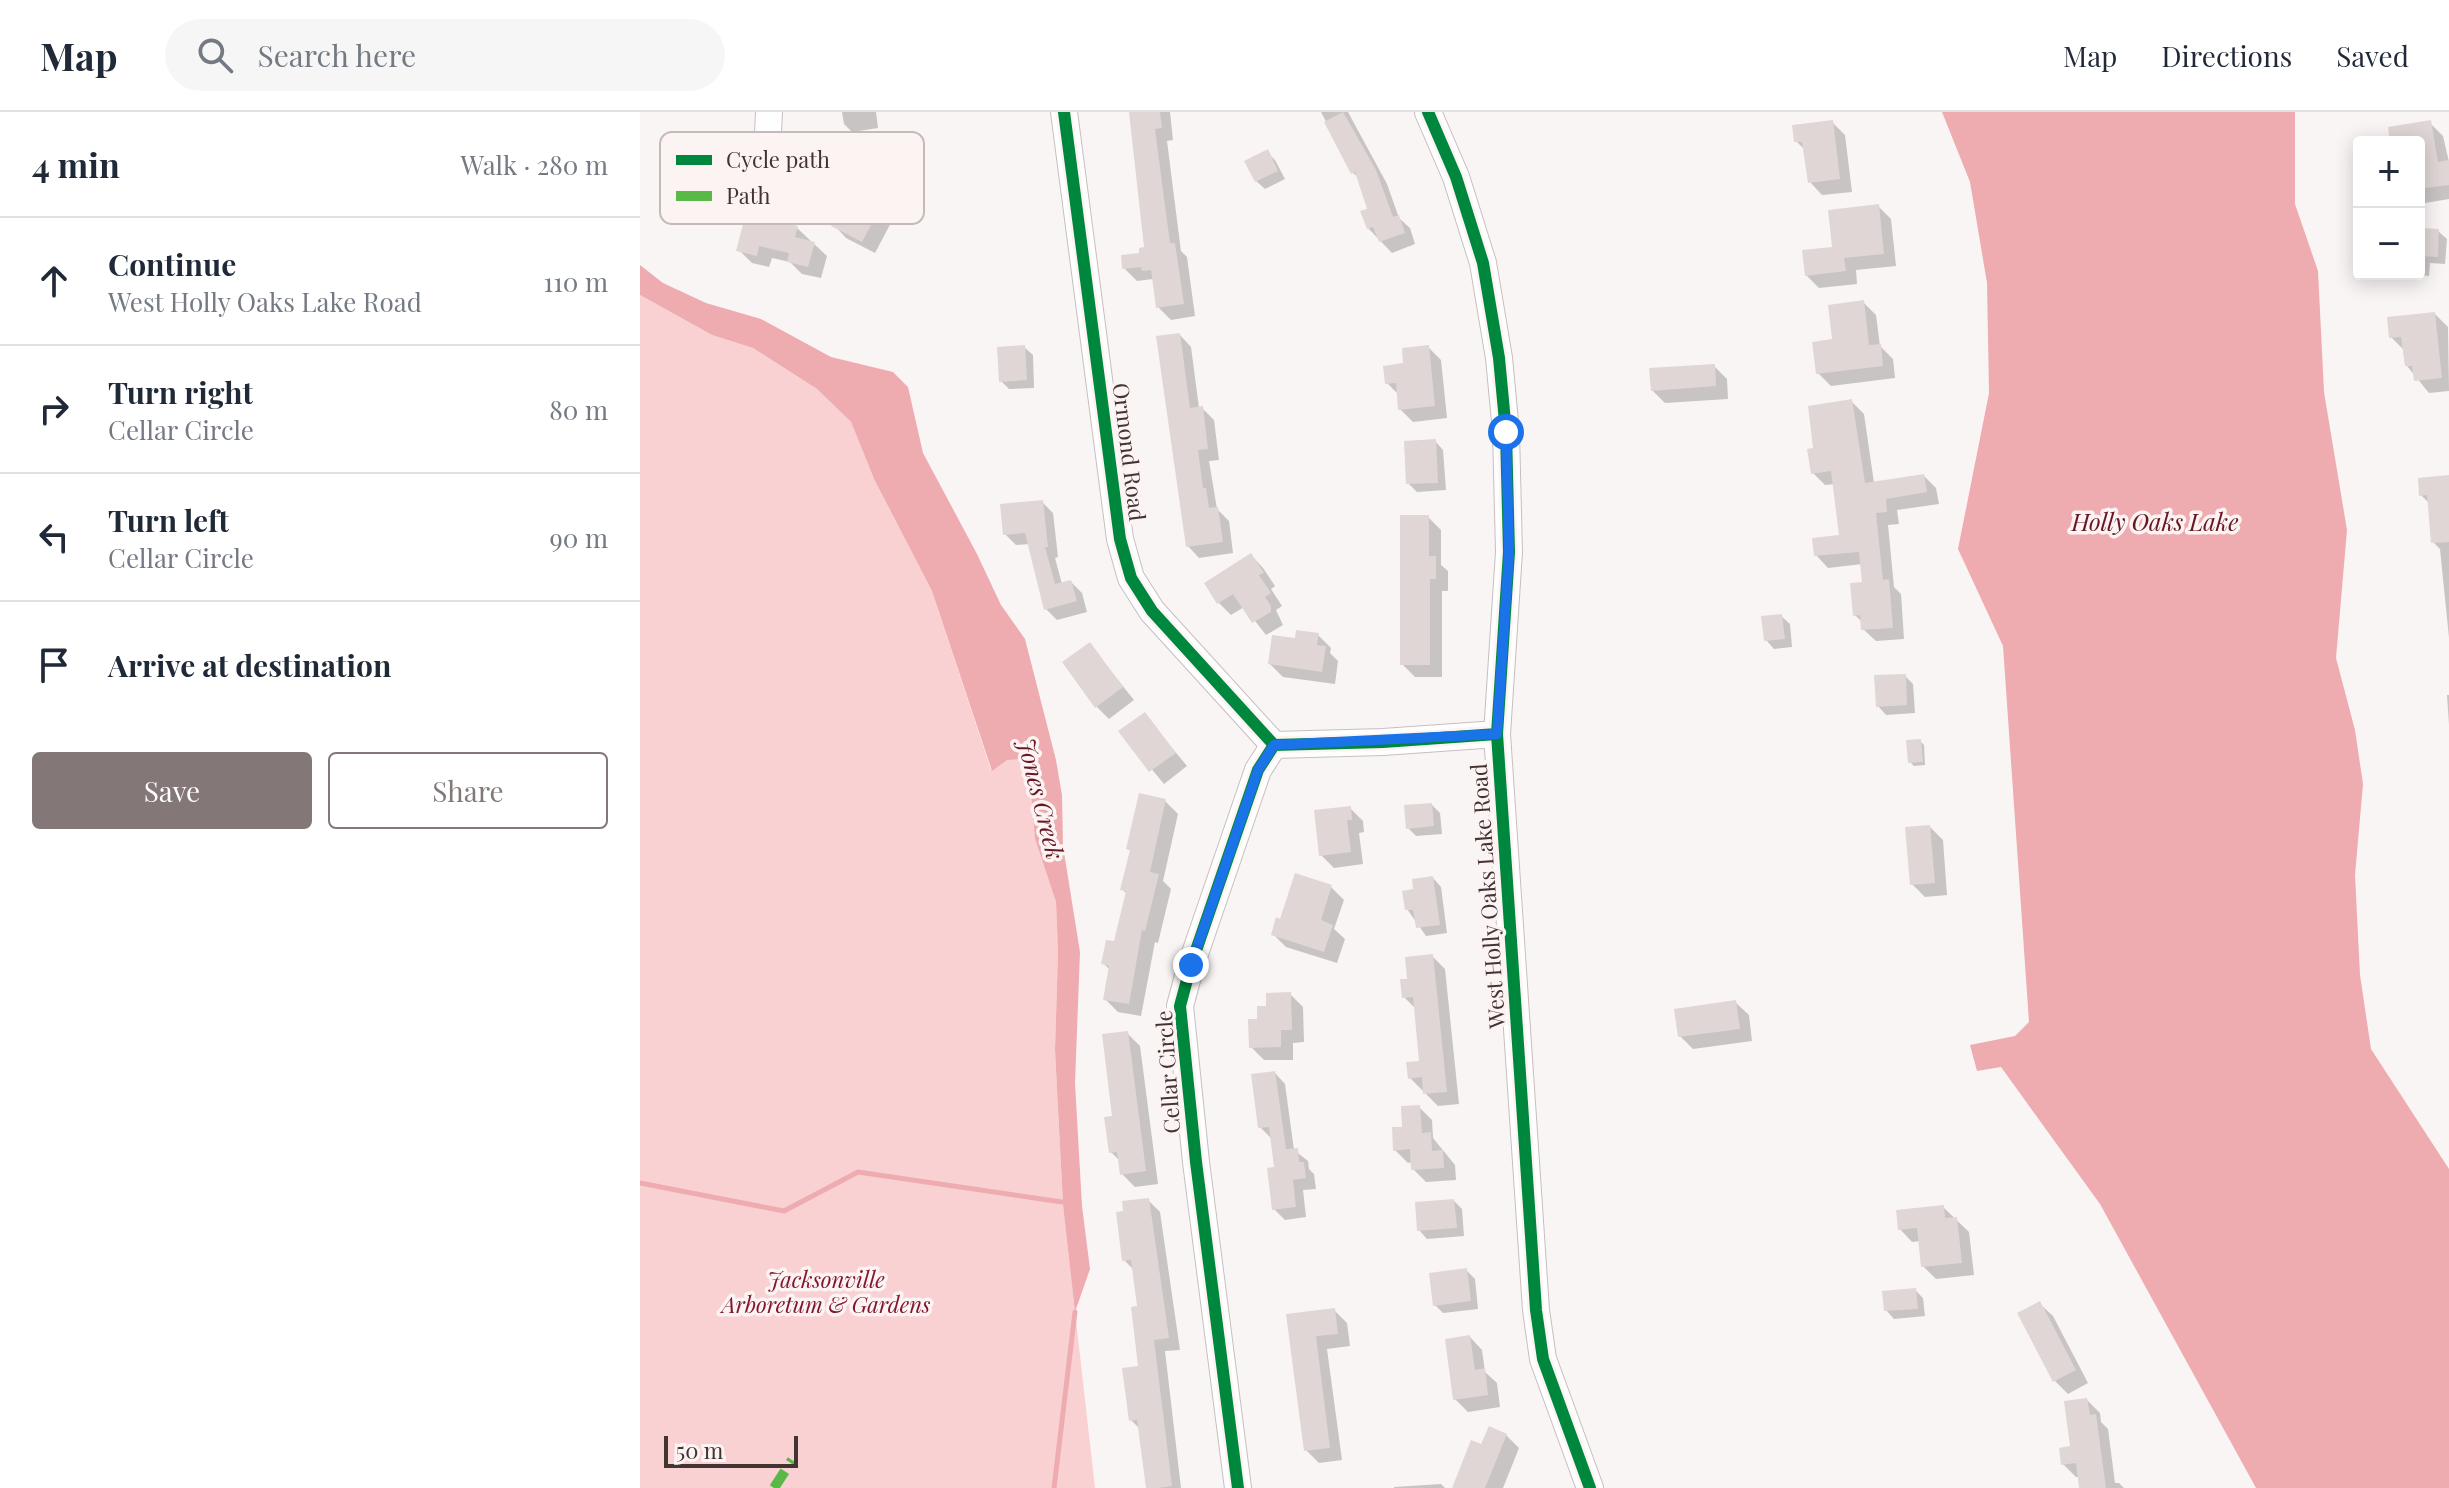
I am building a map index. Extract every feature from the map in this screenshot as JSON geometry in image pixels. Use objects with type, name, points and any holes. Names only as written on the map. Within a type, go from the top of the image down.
[{"type":"street","points":[[768,132],[769,112]]},
{"type":"street","name":"Ormond Road","points":[[1064,112],[1120,539],[1131,578],[1152,611],[1274,745]]},
{"type":"street","name":"West Holly Oaks Lake Road","points":[[1428,112],[1456,177],[1483,263],[1499,358],[1506,432],[1509,552],[1497,734],[1536,1310],[1543,1359],[1590,1488]]},
{"type":"street","points":[[1274,745],[1497,734]]},
{"type":"street","name":"Cellar Circle","points":[[1238,1488],[1196,1162],[1180,1006],[1191,965],[1258,770],[1274,745]]},
{"type":"green space","name":"Jacksonville Arboretum & Gardens","points":[[640,295],[712,335],[753,348],[817,389],[851,422],[874,479],[932,591],[991,770],[1007,759],[1020,759],[1029,772],[1035,839],[1056,902],[1055,1050],[1063,1205],[1095,1488],[640,1488]]},
{"type":"water","name":"Holly Oaks Lake","points":[[1942,112],[2295,112],[2295,204],[2318,271],[2324,392],[2347,530],[2336,658],[2355,730],[2363,784],[2355,875],[2360,975],[2371,1049],[2449,1169],[2449,1488],[2256,1488],[2100,1204],[2001,1067],[1977,1071],[1970,1045],[2015,1036],[2029,1022],[2003,646],[1958,549],[1989,393],[1987,283],[1970,182]]},
{"type":"water","points":[[640,265],[663,283],[706,303],[761,319],[831,357],[893,372],[908,387],[923,453],[1001,605],[1025,639],[1056,760],[1062,795],[1063,846],[1080,952],[1075,1083],[1082,1206],[1090,1269],[1075,1312],[1063,1205],[1055,1050],[1056,902],[1035,839],[1029,772],[1020,759],[1007,760],[992,771],[932,591],[874,479],[851,422],[817,389],[753,348],[712,335],[640,295]]},
{"type":"building","points":[[1129,112],[1160,112],[1162,128],[1155,129],[1170,243],[1175,243],[1184,304],[1156,308],[1151,270],[1142,271],[1141,267],[1122,269],[1121,255],[1139,253],[1139,248],[1144,247]]},
{"type":"building","points":[[1343,112],[1376,170],[1393,217],[1399,215],[1405,233],[1379,242],[1373,227],[1367,229],[1360,211],[1367,209],[1355,172],[1351,174],[1324,122]]},
{"type":"building","points":[[1833,120],[1840,179],[1808,183],[1802,142],[1794,142],[1792,125]]},
{"type":"building","points":[[2431,120],[2438,162],[2449,160],[2449,185],[2425,188],[2425,136],[2389,136],[2388,127]]},
{"type":"building","points":[[1268,149],[1278,171],[1255,182],[1244,161]]},
{"type":"building","points":[[1879,204],[1884,254],[1844,258],[1846,271],[1805,276],[1802,250],[1832,247],[1828,210]]},
{"type":"building","points":[[743,224],[798,226],[795,237],[815,242],[808,267],[787,262],[789,253],[759,246],[757,256],[736,251]]},
{"type":"building","points":[[832,224],[872,224],[862,242]]},
{"type":"building","points":[[2425,228],[2439,229],[2438,257],[2425,256]]},
{"type":"building","points":[[1864,300],[1869,345],[1881,344],[1883,366],[1816,374],[1812,342],[1832,339],[1828,305]]},
{"type":"building","points":[[2435,312],[2442,378],[2414,381],[2412,366],[2405,366],[2401,337],[2389,338],[2387,317]]},
{"type":"building","points":[[1180,333],[1190,408],[1203,406],[1208,449],[1198,450],[1203,488],[1206,488],[1209,508],[1218,507],[1223,542],[1186,547],[1156,336]]},
{"type":"building","points":[[1025,345],[1027,380],[999,382],[997,347]]},
{"type":"building","points":[[1429,345],[1435,406],[1398,410],[1396,383],[1385,384],[1383,366],[1403,363],[1402,348]]},
{"type":"building","points":[[1715,364],[1716,386],[1651,391],[1649,368]]},
{"type":"building","points":[[1852,399],[1865,483],[1924,474],[1927,492],[1886,499],[1887,512],[1876,513],[1883,580],[1889,579],[1893,628],[1861,630],[1860,615],[1853,616],[1850,583],[1862,582],[1859,552],[1814,556],[1812,538],[1839,535],[1831,471],[1811,474],[1807,449],[1813,448],[1808,406]]},
{"type":"building","points":[[1436,439],[1438,483],[1406,484],[1404,441]]},
{"type":"building","points":[[2449,475],[2449,542],[2431,543],[2427,495],[2419,496],[2418,478]]},
{"type":"building","points":[[1043,500],[1048,547],[1045,547],[1055,584],[1071,580],[1077,601],[1044,610],[1025,533],[1003,535],[1000,504]]},
{"type":"building","points":[[1400,515],[1429,515],[1429,556],[1436,556],[1436,579],[1430,579],[1430,665],[1400,665]]},
{"type":"building","points":[[1251,553],[1264,573],[1259,575],[1271,593],[1265,597],[1271,612],[1252,623],[1233,594],[1217,604],[1204,583]]},
{"type":"building","points":[[1782,614],[1785,639],[1764,641],[1761,616]]},
{"type":"building","points":[[1296,630],[1319,633],[1317,645],[1326,646],[1322,672],[1268,664],[1272,635],[1295,638]]},
{"type":"building","points":[[1090,642],[1123,687],[1095,708],[1062,662]]},
{"type":"building","points":[[1906,674],[1907,705],[1876,707],[1874,675]]},
{"type":"building","points":[[1145,712],[1176,753],[1149,772],[1118,731]]},
{"type":"building","points":[[1921,739],[1923,762],[1908,763],[1906,740]]},
{"type":"building","points":[[1139,793],[1166,799],[1150,872],[1159,874],[1145,931],[1142,930],[1129,1004],[1103,1000],[1109,966],[1101,964],[1106,940],[1114,941],[1126,891],[1120,890]]},
{"type":"building","points":[[1432,803],[1434,826],[1406,829],[1404,805]]},
{"type":"building","points":[[1351,806],[1352,820],[1347,820],[1351,852],[1319,856],[1314,810]]},
{"type":"building","points":[[1930,825],[1935,883],[1910,885],[1905,827]]},
{"type":"building","points":[[1295,873],[1332,885],[1321,920],[1333,925],[1324,952],[1271,935],[1276,917],[1280,919]]},
{"type":"building","points":[[1433,876],[1440,925],[1416,928],[1413,910],[1405,910],[1402,891],[1413,889],[1412,879]]},
{"type":"building","points":[[1433,954],[1447,1092],[1423,1094],[1422,1077],[1408,1079],[1406,1062],[1419,1061],[1413,997],[1402,998],[1400,979],[1407,979],[1405,957]]},
{"type":"building","points":[[1291,992],[1292,1030],[1281,1030],[1281,1047],[1249,1048],[1248,1019],[1257,1019],[1257,1006],[1266,1006],[1266,993]]},
{"type":"building","points":[[1736,1000],[1740,1029],[1678,1037],[1674,1009]]},
{"type":"building","points":[[1128,1031],[1146,1171],[1120,1175],[1117,1152],[1109,1153],[1104,1117],[1112,1116],[1102,1034]]},
{"type":"building","points":[[1275,1071],[1286,1149],[1298,1148],[1299,1162],[1304,1162],[1306,1178],[1293,1180],[1296,1207],[1272,1210],[1267,1168],[1274,1167],[1269,1127],[1258,1128],[1251,1074]]},
{"type":"building","points":[[1420,1105],[1422,1133],[1431,1132],[1432,1151],[1443,1150],[1444,1168],[1411,1170],[1410,1149],[1393,1151],[1392,1127],[1402,1127],[1401,1106]]},
{"type":"building","points":[[1149,1198],[1169,1338],[1154,1340],[1172,1486],[1158,1488],[1146,1488],[1137,1420],[1129,1421],[1122,1368],[1138,1366],[1131,1307],[1137,1306],[1131,1260],[1122,1261],[1116,1212],[1123,1211],[1122,1201]]},
{"type":"building","points":[[1454,1199],[1457,1228],[1417,1231],[1415,1202]]},
{"type":"building","points":[[1944,1205],[1945,1218],[1957,1217],[1962,1263],[1921,1267],[1917,1228],[1898,1230],[1896,1210]]},
{"type":"building","points":[[1467,1268],[1471,1301],[1433,1306],[1429,1273]]},
{"type":"building","points":[[1916,1288],[1918,1309],[1884,1311],[1882,1291]]},
{"type":"building","points":[[2040,1301],[2076,1370],[2053,1382],[2017,1313]]},
{"type":"building","points":[[1335,1308],[1338,1334],[1316,1336],[1330,1448],[1304,1451],[1286,1314]]},
{"type":"building","points":[[1470,1335],[1475,1370],[1485,1368],[1488,1395],[1453,1400],[1445,1339]]},
{"type":"building","points":[[2087,1398],[2090,1415],[2096,1414],[2106,1488],[2079,1488],[2076,1463],[2061,1465],[2059,1448],[2070,1446],[2064,1401]]},
{"type":"building","points":[[1489,1426],[1507,1434],[1485,1488],[1452,1488],[1471,1440],[1481,1444]]},
{"type":"waterway","points":[[640,1183],[784,1211],[858,1172],[1062,1202]]},
{"type":"waterway","name":"Jones Creek","points":[[1054,1488],[1075,1312]]},
{"type":"marked path","points":[[774,1488],[792,1460]]},
{"type":"cycle path","points":[[1064,112],[1120,539],[1131,578],[1152,611],[1274,745]]},
{"type":"cycle path","points":[[1428,112],[1456,177],[1483,263],[1499,358],[1506,432],[1509,552],[1497,734],[1536,1310],[1543,1359],[1590,1488]]},
{"type":"cycle path","points":[[1238,1488],[1196,1162],[1180,1006],[1191,965],[1258,770],[1274,745],[1497,734]]},
{"type":"route","points":[[1191,965],[1258,770],[1274,745],[1497,734],[1509,552],[1506,432]]}]
